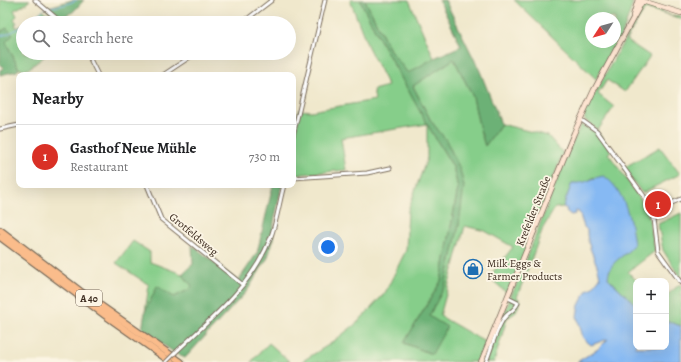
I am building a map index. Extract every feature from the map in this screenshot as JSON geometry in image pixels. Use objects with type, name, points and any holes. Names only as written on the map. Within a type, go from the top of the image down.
[{"type":"highway","name":"A 40","points":[[0,230],[80,291],[181,362]]},
{"type":"highway","name":"A 40","points":[[0,237],[106,316],[171,362]]},
{"type":"main road","points":[[641,0],[681,13]]},
{"type":"main road","name":"Krefelder Straße","points":[[481,362],[580,120],[630,26],[641,0]]},
{"type":"street","points":[[35,0],[54,16]]},
{"type":"street","points":[[251,16],[272,0]]},
{"type":"street","points":[[296,120],[326,0]]},
{"type":"street","points":[[90,60],[96,72]]},
{"type":"street","points":[[168,72],[186,60]]},
{"type":"street","points":[[580,120],[597,131],[653,211],[658,251],[681,283]]},
{"type":"street","points":[[0,129],[16,126]]},
{"type":"street","points":[[296,178],[367,173],[390,168]]},
{"type":"street","name":"Grotfeldsweg","points":[[148,188],[161,219],[243,285]]},
{"type":"street","points":[[166,362],[243,285],[257,266],[270,238],[283,188]]},
{"type":"street","points":[[653,211],[681,199]]},
{"type":"street","points":[[486,362],[501,323],[505,316],[517,306],[518,303],[508,298]]},
{"type":"green space","points":[[0,0],[30,0],[14,10],[17,16],[14,19],[16,22],[16,60],[40,60],[28,69],[19,69],[6,42],[7,28],[0,32]]},
{"type":"green space","points":[[73,0],[84,0],[73,12],[64,16],[56,16],[45,8]]},
{"type":"green space","points":[[350,0],[360,0],[380,40],[427,124],[341,138],[346,170],[296,175],[296,126],[299,110],[311,111],[375,100],[373,90],[388,86],[368,47]]},
{"type":"green space","points":[[360,0],[365,0],[390,50],[408,73],[434,58],[461,46],[439,0],[445,0],[480,71],[501,124],[485,146],[473,97],[454,59],[413,86],[431,121],[446,140],[460,169],[464,186],[459,225],[445,286],[429,316],[447,327],[432,354],[404,343],[441,281],[458,188],[453,167],[380,40]]},
{"type":"green space","points":[[365,0],[409,0],[434,58],[408,74],[390,50]]},
{"type":"green space","points":[[514,0],[627,0],[633,3],[621,38],[621,12],[585,12],[585,48],[615,48],[596,79]]},
{"type":"green space","points":[[646,6],[654,7],[669,15],[645,9],[626,40],[650,56],[625,92],[607,80],[598,94],[614,107],[598,130],[585,120],[584,113],[642,8]]},
{"type":"green space","points":[[43,10],[49,16],[36,16]]},
{"type":"green space","points":[[669,15],[681,16],[681,19]]},
{"type":"green space","points":[[7,28],[13,35],[6,42],[19,69],[17,71],[0,75],[0,70],[4,68],[0,65],[0,32]]},
{"type":"green space","points":[[454,59],[473,97],[485,146],[501,124],[548,136],[563,153],[509,295],[489,277],[513,247],[485,231],[465,226],[440,316],[485,342],[504,308],[481,362],[301,362],[330,344],[357,323],[385,293],[406,250],[408,210],[427,158],[427,124],[453,167],[458,188],[441,281],[404,343],[431,354],[428,316],[445,286],[459,225],[460,169],[446,140],[431,121],[413,86]]},
{"type":"green space","points":[[581,125],[597,131],[611,151],[608,153],[641,200],[649,217],[655,251],[628,272],[634,278],[633,302],[608,278],[610,269],[614,262],[627,253],[594,177],[584,184],[572,183],[563,207],[555,208],[543,228],[517,297],[521,301],[515,313],[507,318],[494,362],[484,362],[525,263],[567,154]]},
{"type":"green space","points":[[660,147],[680,174],[642,193],[623,168]]},
{"type":"green space","points":[[272,188],[281,188],[274,222],[273,242],[267,259],[247,291],[185,358],[175,353],[142,330],[145,312],[157,286],[174,297],[188,290],[192,286],[182,274],[193,264],[192,245],[238,281],[257,253]]},
{"type":"green space","points":[[681,213],[681,279],[663,250],[658,224]]},
{"type":"green space","points":[[133,241],[150,252],[150,262],[182,274],[192,286],[188,290],[174,297],[157,287],[145,312],[149,285],[116,263]]},
{"type":"green space","points":[[680,284],[681,326],[669,322],[669,293]]},
{"type":"green space","points":[[269,343],[290,362],[251,362]]},
{"type":"water","points":[[604,176],[611,182],[622,198],[629,216],[634,245],[614,263],[609,272],[608,278],[633,302],[633,350],[669,350],[669,322],[681,326],[681,362],[577,362],[598,349],[608,339],[591,345],[583,338],[577,316],[579,305],[587,290],[592,288],[600,278],[588,242],[587,230],[584,227],[579,212],[576,211],[575,214],[571,215],[566,211],[567,209],[563,207],[572,183],[582,183]]},
{"type":"waterway","points":[[45,8],[64,5],[77,0]]},
{"type":"waterway","points":[[36,16],[43,10]]},
{"type":"waterway","points":[[0,36],[16,30]]},
{"type":"place","name":"Gasthof Neue Mühle","points":[[658,204]]},
{"type":"place","name":"Milk Eggs & Farmer Products","points":[[473,269]]}]
